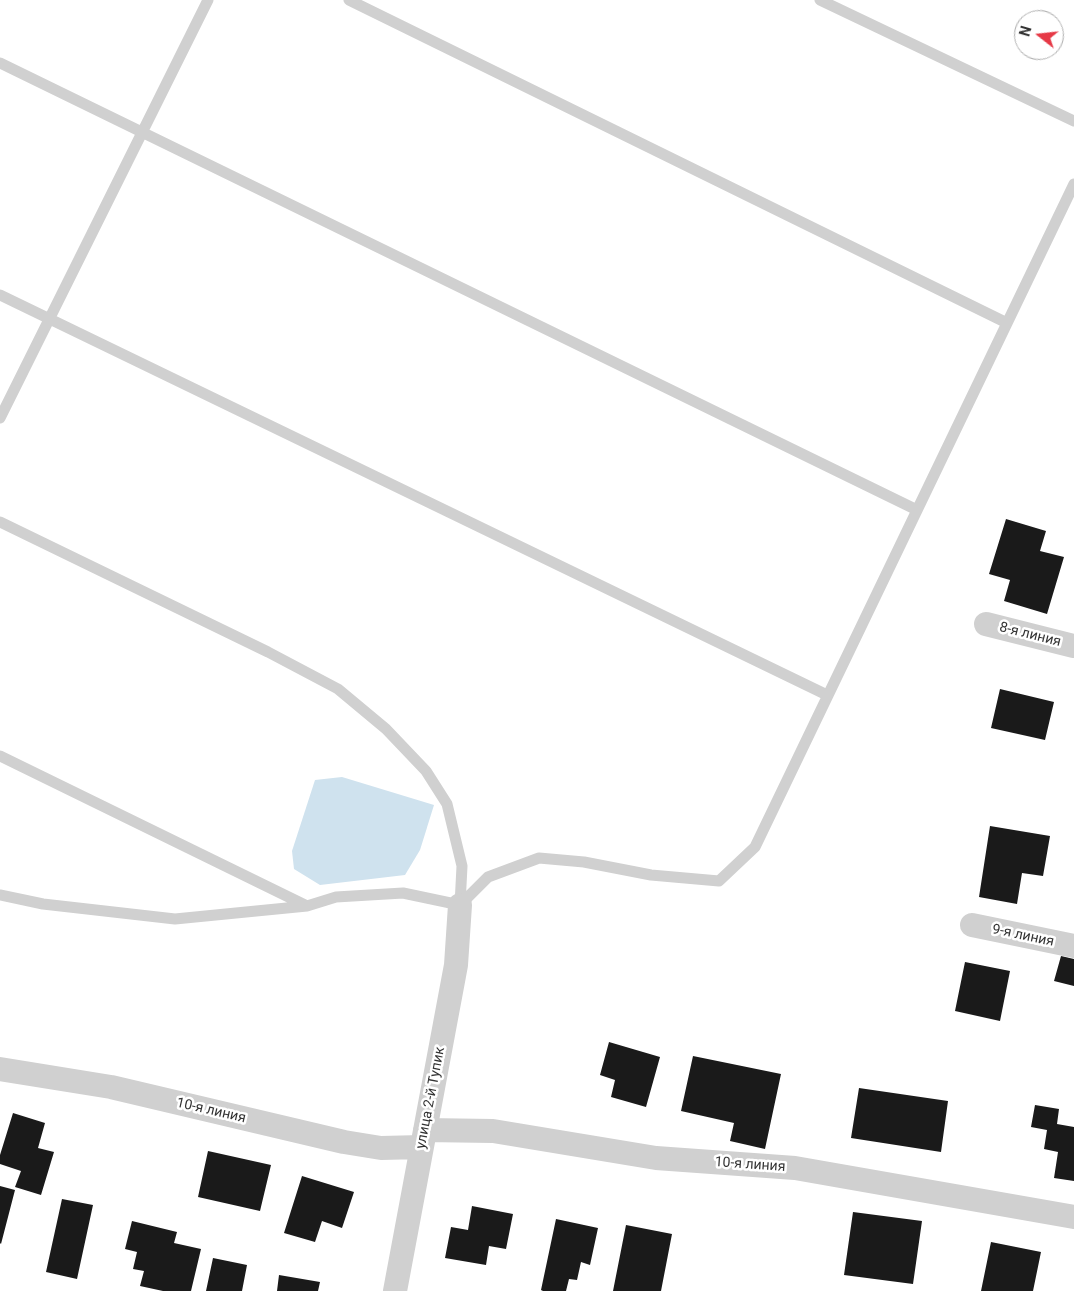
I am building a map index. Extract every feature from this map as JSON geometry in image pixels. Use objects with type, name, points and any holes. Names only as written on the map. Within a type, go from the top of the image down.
[{"type":"street","name":"8-я линия","points":[[986,624],[1074,646]]},
{"type":"street","name":"улица 2-й Тупик","points":[[395,1291],[456,965],[460,904]]},
{"type":"street","name":"9-я линия","points":[[972,926],[1074,946]]},
{"type":"street","name":"10-я линия","points":[[0,1068],[111,1087],[344,1142],[381,1148],[423,1138],[493,1131],[656,1158],[795,1168],[1074,1217]]},
{"type":"lane","points":[[0,418],[208,0]]},
{"type":"lane","points":[[349,0],[1007,323]]},
{"type":"lane","points":[[820,0],[1074,121]]},
{"type":"lane","points":[[0,63],[916,510]]},
{"type":"lane","points":[[460,904],[488,877],[539,858],[584,862],[651,875],[719,881],[755,848],[1074,184]]},
{"type":"lane","points":[[0,295],[827,695]]},
{"type":"lane","points":[[0,522],[268,652],[338,689],[386,729],[426,771],[447,804],[462,866],[460,904]]},
{"type":"lane","points":[[0,756],[306,906]]},
{"type":"lane","points":[[0,895],[43,904],[175,919],[306,906],[336,897],[403,893],[460,904]]},
{"type":"water","points":[[342,777],[434,805],[420,850],[405,875],[320,885],[294,869],[292,851],[315,780]]},
{"type":"building","points":[[1006,519],[1046,531],[1040,551],[1064,557],[1047,614],[1004,601],[1010,580],[989,574]]},
{"type":"building","points":[[1000,689],[1054,702],[1045,740],[991,728]]},
{"type":"building","points":[[990,826],[1050,836],[1043,876],[1022,873],[1017,904],[979,897]]},
{"type":"building","points":[[1061,956],[1074,959],[1074,986],[1054,981]]},
{"type":"building","points":[[965,962],[1010,971],[1000,1021],[955,1011]]},
{"type":"building","points":[[609,1042],[660,1057],[646,1107],[611,1097],[615,1080],[600,1075]]},
{"type":"building","points":[[693,1056],[781,1074],[765,1149],[730,1141],[734,1123],[681,1111]]},
{"type":"building","points":[[859,1088],[948,1101],[941,1152],[851,1138]]},
{"type":"building","points":[[1035,1105],[1059,1109],[1057,1124],[1074,1127],[1074,1181],[1054,1178],[1058,1152],[1044,1149],[1047,1130],[1031,1127]]},
{"type":"building","points":[[13,1113],[45,1123],[38,1148],[54,1152],[41,1195],[15,1187],[21,1171],[0,1164],[0,1155]]},
{"type":"building","points":[[208,1151],[271,1165],[260,1211],[198,1197]]},
{"type":"building","points":[[302,1176],[354,1192],[342,1228],[322,1221],[315,1242],[284,1233]]},
{"type":"building","points":[[0,1186],[15,1190],[1,1244],[0,1243]]},
{"type":"building","points":[[62,1199],[93,1205],[77,1279],[46,1272]]},
{"type":"building","points":[[472,1206],[513,1214],[506,1249],[489,1246],[486,1265],[445,1258],[451,1227],[468,1230]]},
{"type":"building","points":[[853,1212],[922,1221],[913,1284],[844,1275]]},
{"type":"building","points":[[556,1219],[598,1228],[590,1265],[581,1262],[577,1280],[569,1279],[566,1291],[543,1291],[541,1290]]},
{"type":"building","points":[[132,1221],[177,1232],[174,1243],[201,1249],[191,1291],[163,1291],[140,1286],[144,1271],[133,1269],[137,1252],[125,1249]]},
{"type":"building","points":[[626,1225],[672,1234],[661,1291],[613,1291]]},
{"type":"building","points":[[991,1242],[1041,1252],[1033,1291],[981,1291]]},
{"type":"building","points":[[213,1258],[247,1265],[242,1291],[206,1291]]},
{"type":"building","points":[[279,1275],[320,1282],[318,1291],[277,1291]]}]
